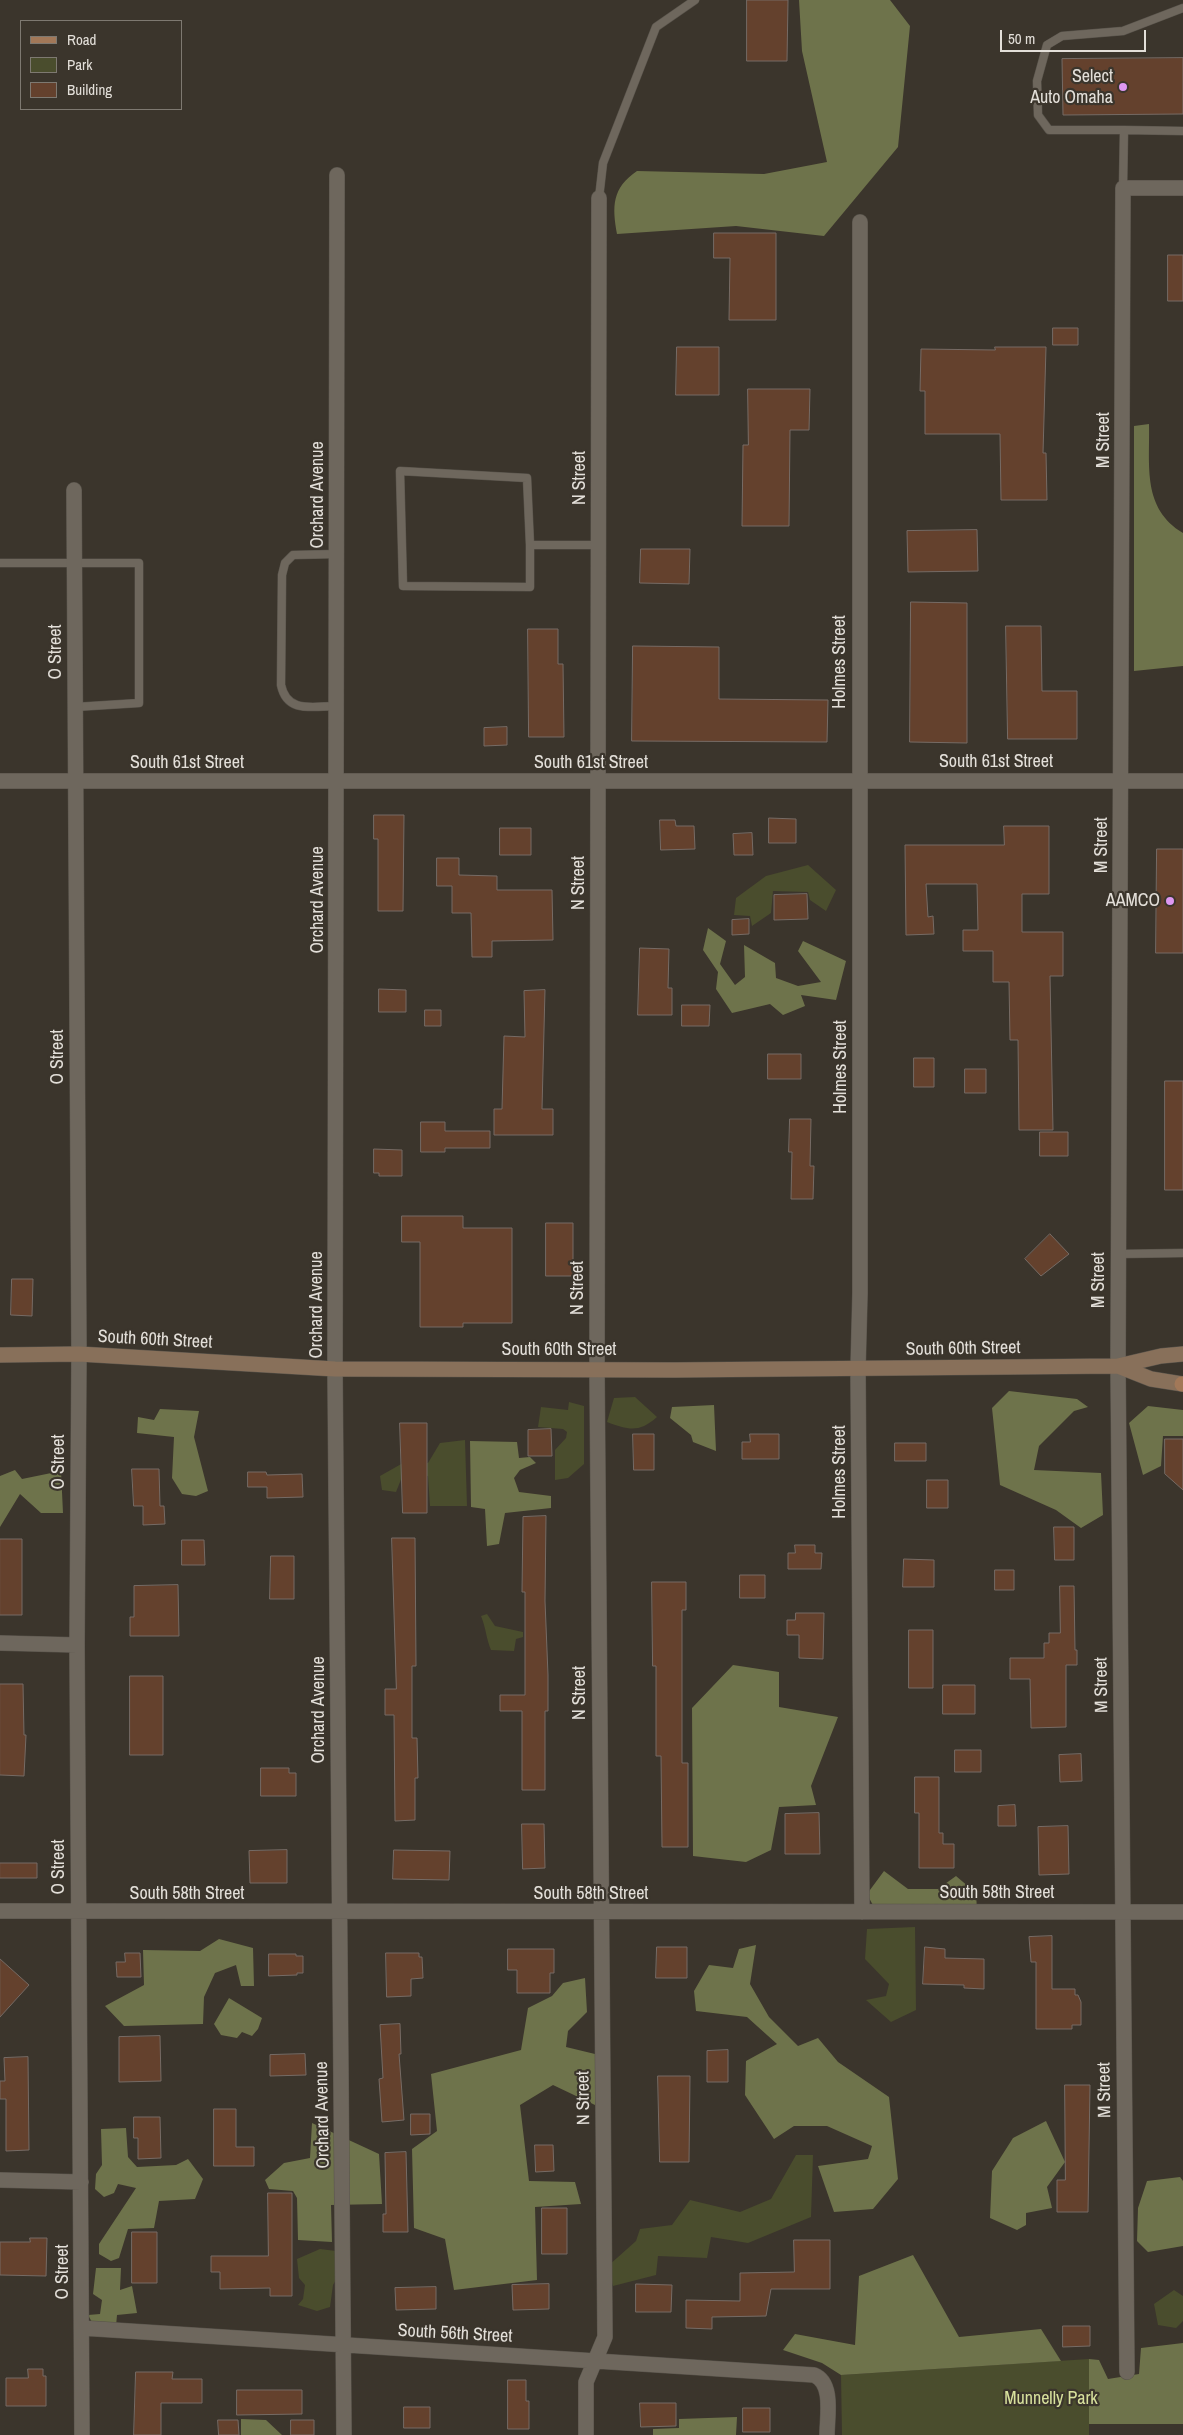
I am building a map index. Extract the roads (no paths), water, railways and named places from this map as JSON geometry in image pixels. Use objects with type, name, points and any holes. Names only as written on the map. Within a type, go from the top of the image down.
[{"type":"main road","name":"South 60th Street","points":[[0,1355],[79,1354],[336,1369],[858,1369],[1118,1366],[1161,1356],[1183,1354]]},
{"type":"main road","name":"South 60th Street","points":[[1118,1366],[1151,1379],[1183,1384]]},
{"type":"street","name":"Orchard Avenue","points":[[338,175],[336,1369],[344,2435]]},
{"type":"street","points":[[1123,188],[1183,188]]},
{"type":"street","name":"M Street","points":[[1123,188],[1118,1366],[1127,2372]]},
{"type":"street","name":"N Street","points":[[586,2435],[586,2382],[605,2337],[597,1368],[599,198]]},
{"type":"street","name":"Holmes Street","points":[[860,222],[860,1294],[858,1369],[862,1912]]},
{"type":"street","name":"O Street","points":[[74,490],[79,1354],[78,1912],[82,2435]]},
{"type":"street","name":"South 61st Street","points":[[0,781],[1183,780]]},
{"type":"street","points":[[0,1643],[77,1645]]},
{"type":"street","name":"South 58th Street","points":[[0,1911],[1183,1912]]},
{"type":"street","points":[[0,2180],[81,2182]]},
{"type":"street","name":"South 56th Street","points":[[82,2328],[814,2375],[824,2382],[827,2388],[827,2435]]},
{"type":"lane","points":[[599,198],[603,163],[656,28],[695,0]]},
{"type":"lane","points":[[1183,8],[1122,31],[1062,36],[1047,45],[1038,81],[1038,115],[1049,130],[1183,131]]},
{"type":"lane","points":[[1123,188],[1124,130]]},
{"type":"lane","points":[[400,472],[527,478],[530,544],[530,587],[403,586],[400,472]]},
{"type":"lane","points":[[530,544],[599,545]]},
{"type":"lane","points":[[337,554],[293,555],[285,564],[282,575],[281,685],[285,699],[292,705],[337,706]]},
{"type":"lane","points":[[0,563],[74,564],[139,562],[139,703],[75,707]]},
{"type":"lane","points":[[1118,1254],[1183,1253]]},
{"type":"place","name":"Select Auto Omaha","points":[[1123,87]]},
{"type":"place","name":"AAMCO","points":[[1170,901]]},
{"type":"park label","name":"Munnelly Park","points":[[1051,2399]]}]
